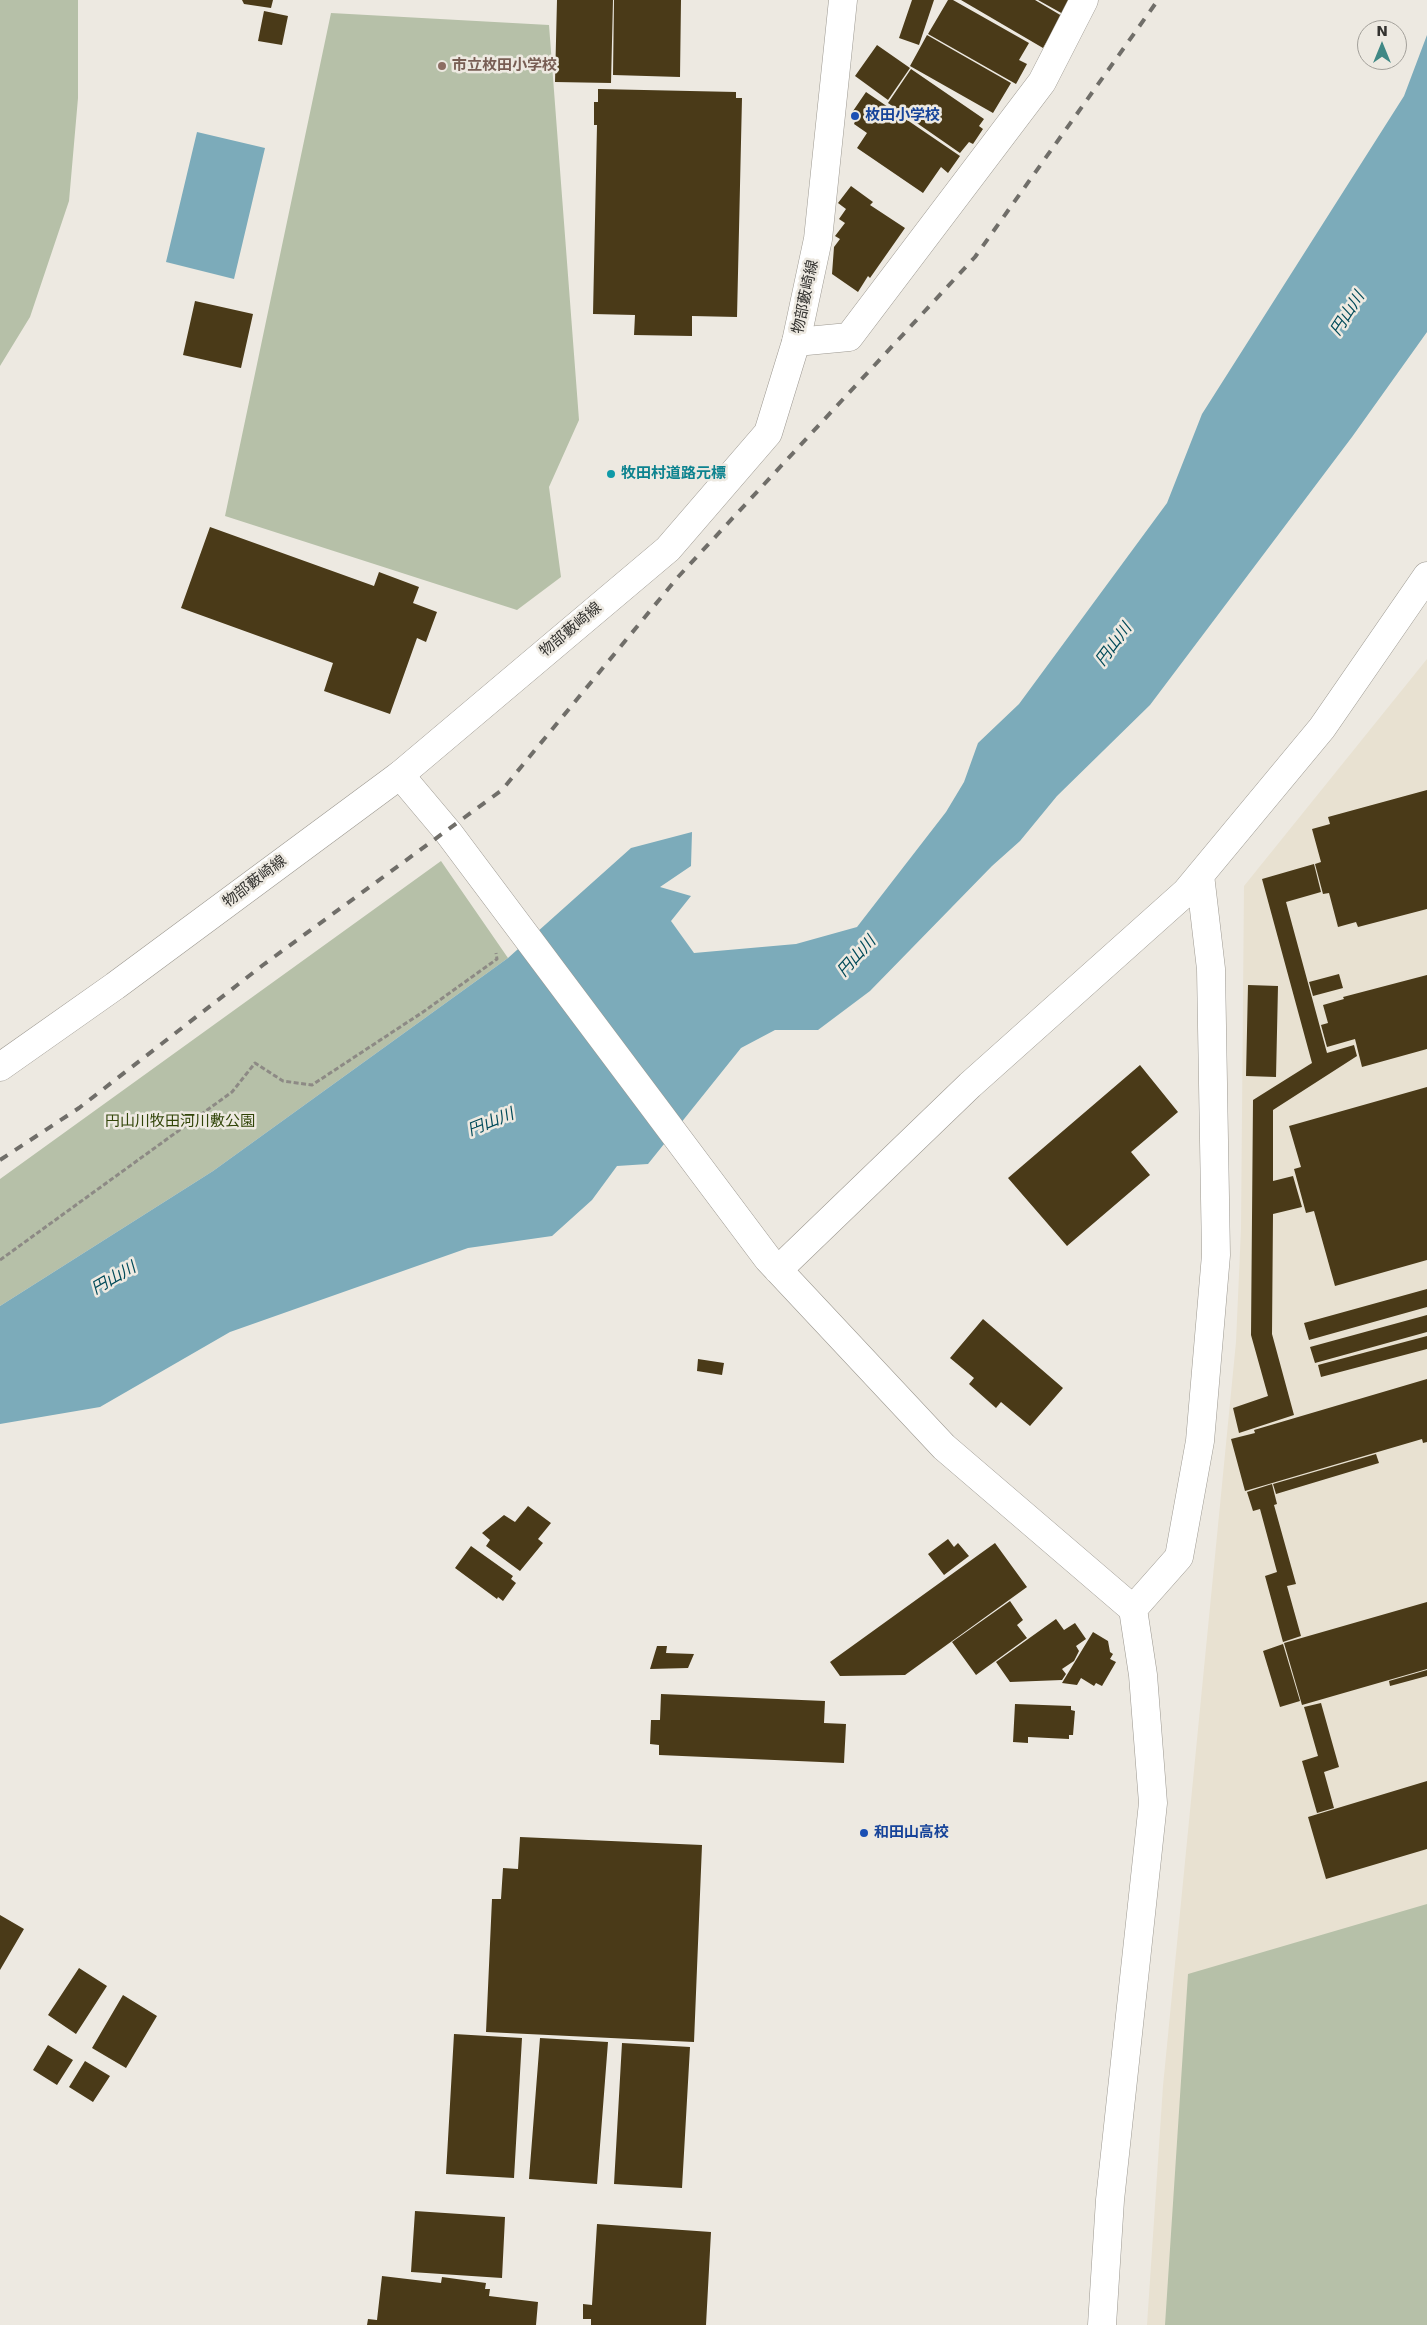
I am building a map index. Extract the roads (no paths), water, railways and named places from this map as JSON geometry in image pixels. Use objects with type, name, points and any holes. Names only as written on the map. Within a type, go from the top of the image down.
[{"type":"street","name":"物部藪崎線","points":[[0,1067],[115,986],[400,775],[668,549],[768,433],[796,342],[818,239],[843,0]]},
{"type":"street","points":[[796,342],[849,337],[1042,82],[1084,0]]},
{"type":"street","points":[[773,1264],[1186,892],[1322,728],[1427,576]]},
{"type":"street","points":[[400,775],[448,832],[773,1264],[944,1447],[1132,1609],[1143,1675],[1153,1803],[1110,2200],[1102,2325]]},
{"type":"street","points":[[1132,1609],[1179,1557],[1200,1441],[1216,1255],[1211,969],[1200,876]]},
{"type":"water","name":"円山川","points":[[1427,35],[1427,332],[1352,437],[1150,705],[1057,796],[1020,841],[992,866],[870,991],[818,1030],[775,1030],[741,1048],[648,1164],[617,1166],[592,1200],[552,1236],[468,1248],[230,1332],[100,1407],[0,1424],[0,1306],[213,1171],[508,958],[631,848],[692,832],[691,866],[660,887],[691,896],[671,921],[694,953],[796,944],[857,927],[946,812],[964,782],[978,743],[1019,704],[1167,503],[1202,414],[1404,96]]},
{"type":"water","points":[[197,132],[265,148],[234,279],[166,262]]},
{"type":"railway","points":[[0,1160],[79,1108],[263,965],[502,790],[678,577],[975,257],[1158,0]]},
{"type":"place","name":"市立枚田小学校","points":[[442,66]]},
{"type":"place","name":"枚田小学校","points":[[855,116]]},
{"type":"place","name":"牧田村道路元標","points":[[611,474]]},
{"type":"place","name":"和田山高校","points":[[864,1833]]},
{"type":"park label","name":"円山川牧田河川敷公園","points":[[180,1122]]}]
